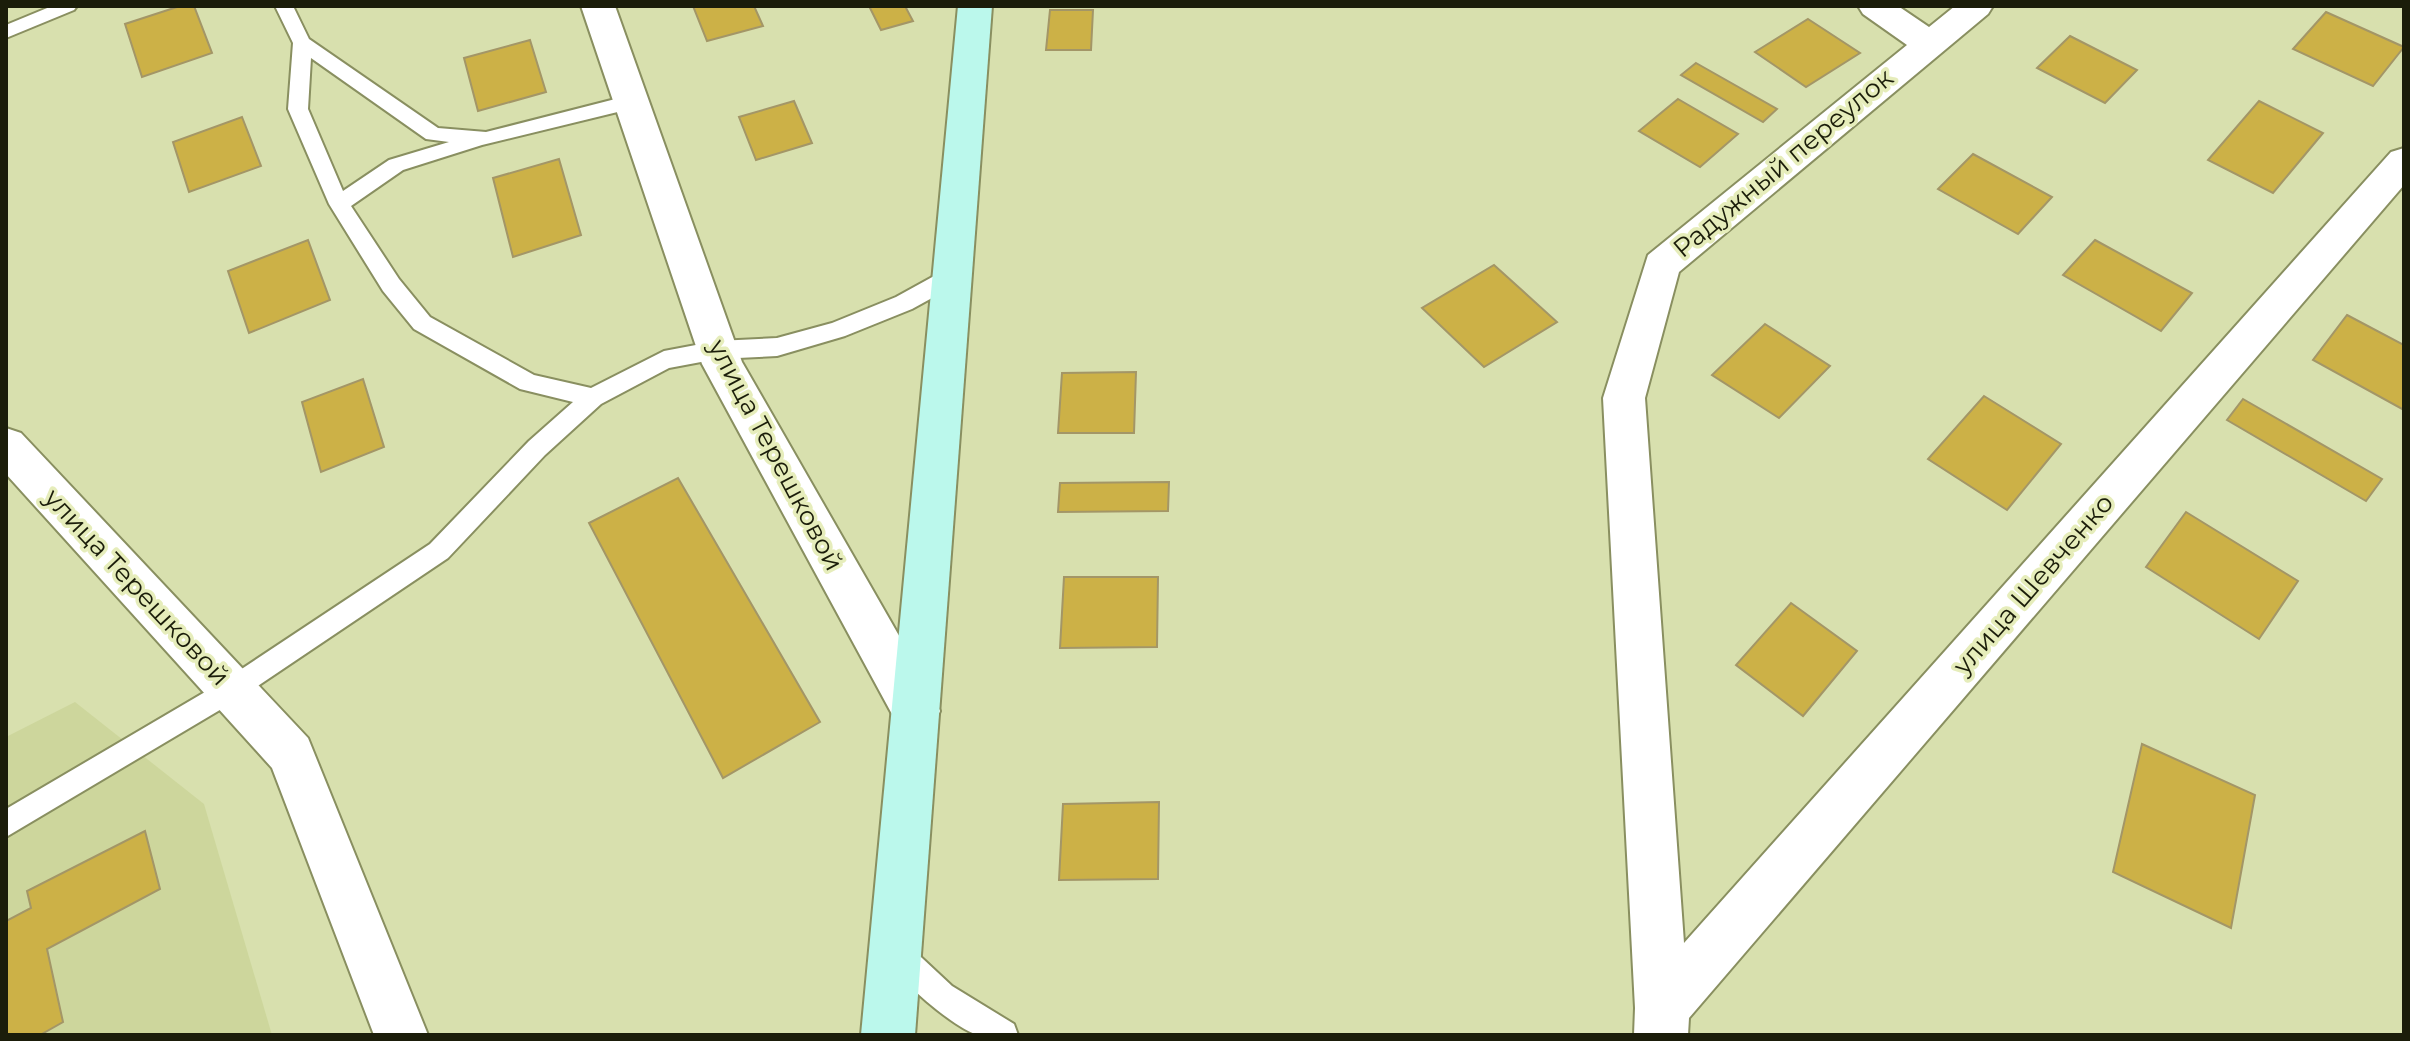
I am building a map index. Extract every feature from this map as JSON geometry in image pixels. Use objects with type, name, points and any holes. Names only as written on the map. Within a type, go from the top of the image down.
[{"type":"main road","points":[[888,1035],[975,6]]},
{"type":"street","name":"улица Терешковой","points":[[598,6],[717,350],[916,711]]},
{"type":"street","points":[[1875,6],[1928,43]]},
{"type":"street","name":"Радужный переулок","points":[[1661,1021],[1624,398],[1662,265],[1976,6]]},
{"type":"street","name":"улица Шевченко","points":[[1661,1021],[2404,161]]},
{"type":"street","name":"улица Терешковой","points":[[6,445],[291,754],[401,1035]]},
{"type":"lane","points":[[6,32],[68,6]]},
{"type":"lane","points":[[284,6],[302,43],[433,134],[486,139]]},
{"type":"lane","points":[[302,43],[298,109],[339,204],[391,285],[422,323],[528,383],[593,398]]},
{"type":"lane","points":[[339,204],[396,165],[631,102]]},
{"type":"lane","points":[[6,824],[231,690],[439,551],[537,448],[593,398],[664,360],[717,350],[777,347],[837,330],[904,303],[953,276]]},
{"type":"lane","points":[[895,952],[942,996],[1003,1035]]},
{"type":"shaded area","points":[[75,702],[204,804],[272,1035],[6,1035],[6,737]]},
{"type":"building","points":[[180,6],[194,6],[212,53],[142,77],[125,24]]},
{"type":"building","points":[[693,6],[754,6],[763,26],[707,41]]},
{"type":"building","points":[[869,6],[905,6],[913,21],[881,30]]},
{"type":"building","points":[[1050,10],[1093,10],[1091,50],[1046,50]]},
{"type":"building","points":[[2326,12],[2404,47],[2373,86],[2293,49]]},
{"type":"building","points":[[1808,19],[1860,53],[1806,87],[1755,52]]},
{"type":"building","points":[[2070,36],[2137,70],[2105,103],[2037,68]]},
{"type":"building","points":[[530,40],[546,92],[478,111],[464,58]]},
{"type":"building","points":[[1696,63],[1777,109],[1763,122],[1681,75]]},
{"type":"building","points":[[1678,99],[1738,134],[1700,167],[1639,131]]},
{"type":"building","points":[[794,101],[812,143],[756,160],[739,117]]},
{"type":"building","points":[[2259,101],[2323,133],[2273,193],[2208,160]]},
{"type":"building","points":[[242,117],[261,166],[189,192],[173,142]]},
{"type":"building","points":[[1973,154],[2052,197],[2018,234],[1938,189]]},
{"type":"building","points":[[559,159],[581,235],[513,257],[493,178]]},
{"type":"building","points":[[308,240],[330,300],[249,333],[228,271]]},
{"type":"building","points":[[2095,240],[2192,293],[2161,331],[2063,275]]},
{"type":"building","points":[[1494,265],[1557,322],[1484,367],[1422,308]]},
{"type":"building","points":[[2347,315],[2404,345],[2404,410],[2313,360]]},
{"type":"building","points":[[1765,324],[1830,366],[1779,418],[1712,375]]},
{"type":"building","points":[[1136,372],[1134,433],[1058,433],[1062,373]]},
{"type":"building","points":[[363,379],[384,447],[321,472],[302,402]]},
{"type":"building","points":[[1984,396],[2061,444],[2007,510],[1928,459]]},
{"type":"building","points":[[2243,399],[2382,479],[2366,501],[2227,420]]},
{"type":"building","points":[[678,478],[820,722],[723,778],[589,523]]},
{"type":"building","points":[[1169,482],[1168,511],[1058,512],[1060,483]]},
{"type":"building","points":[[2186,512],[2298,581],[2259,639],[2146,567]]},
{"type":"building","points":[[1064,577],[1158,577],[1157,647],[1060,648]]},
{"type":"building","points":[[1791,603],[1857,651],[1803,716],[1736,665]]},
{"type":"building","points":[[2142,744],[2255,795],[2231,928],[2113,872]]},
{"type":"building","points":[[1159,802],[1158,879],[1059,880],[1063,804]]},
{"type":"building","points":[[145,831],[160,889],[47,949],[63,1022],[40,1035],[6,1035],[6,921],[31,908],[27,891]]}]
